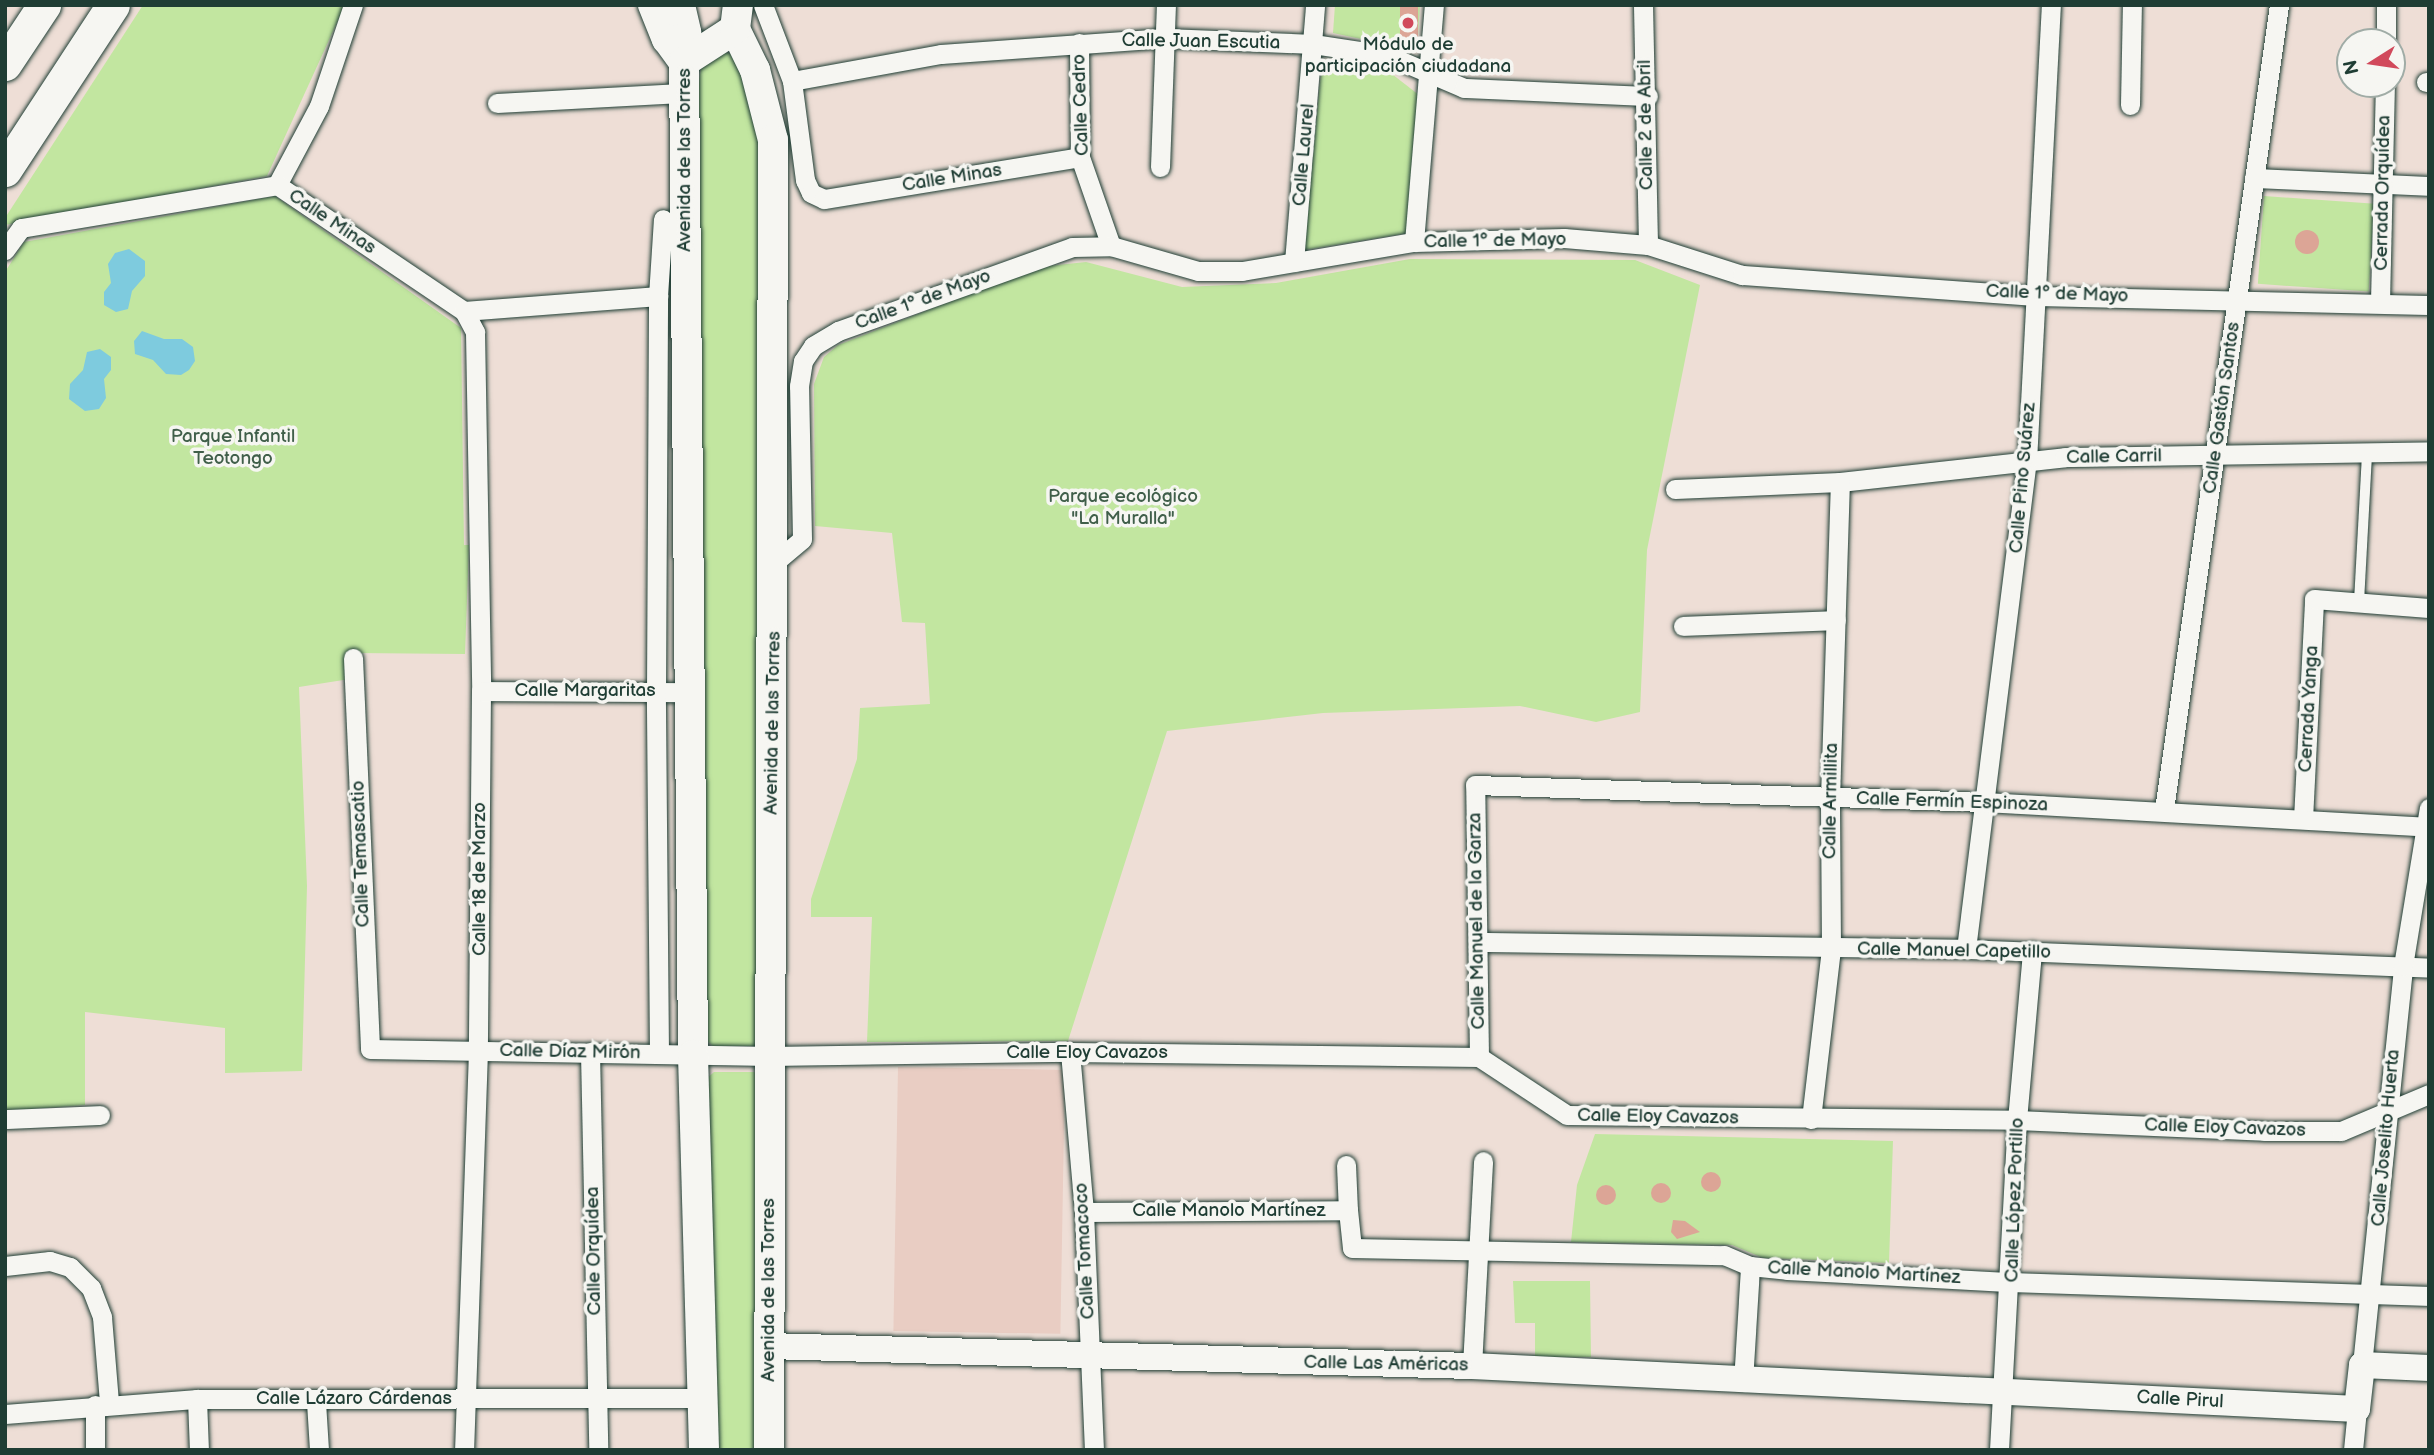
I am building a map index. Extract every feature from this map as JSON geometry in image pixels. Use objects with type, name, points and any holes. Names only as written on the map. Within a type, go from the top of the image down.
[{"type":"highway","points":[[5,64],[44,5]]},
{"type":"highway","points":[[5,170],[113,5]]},
{"type":"main road","points":[[653,5],[667,39],[684,62],[733,13]]},
{"type":"main road","name":"Avenida de las Torres","points":[[733,13],[755,70],[773,140],[775,562],[769,1450]]},
{"type":"main road","name":"Avenida de las Torres","points":[[684,62],[681,93],[692,1055],[704,1450]]},
{"type":"street","points":[[277,185],[319,106],[354,5]]},
{"type":"street","name":"Avenida de las Torres","points":[[682,5],[688,32],[684,62]]},
{"type":"street","points":[[763,5],[792,81]]},
{"type":"street","points":[[1160,167],[1166,5]]},
{"type":"street","name":"Calle Laurel","points":[[1294,262],[1315,5]]},
{"type":"street","points":[[1414,242],[1431,77],[1434,5]]},
{"type":"street","name":"Calle 2 de Abril","points":[[1643,5],[1648,96],[1648,244]]},
{"type":"street","name":"Calle Pino Suárez","points":[[1966,949],[2027,461],[2051,5]]},
{"type":"street","points":[[2130,105],[2132,5]]},
{"type":"street","name":"Calle Gastón Santos","points":[[2165,810],[2279,5]]},
{"type":"street","points":[[2386,5],[2386,28]]},
{"type":"street","name":"Calle Juan Escutia","points":[[792,81],[941,54],[1165,38],[1313,44],[1387,55],[1431,77],[1464,88],[1648,96]]},
{"type":"street","name":"Calle Cedro","points":[[1079,43],[1080,157],[1111,246]]},
{"type":"street","name":"Calle Minas","points":[[792,81],[805,180],[811,194],[824,199],[1080,157]]},
{"type":"street","points":[[497,103],[681,93]]},
{"type":"street","name":"Cerrada Orquídea","points":[[2380,302],[2385,98]]},
{"type":"street","points":[[2254,178],[2429,186]]},
{"type":"street","name":"Calle Minas","points":[[5,250],[21,228],[277,185],[464,311]]},
{"type":"street","points":[[659,1053],[656,692],[658,296],[663,219]]},
{"type":"street","name":"Calle 1º de Mayo","points":[[775,562],[802,540],[799,386],[803,361],[813,346],[838,331],[1072,247],[1111,246],[1198,271],[1242,271],[1414,242],[1482,237],[1648,244],[1742,275],[2036,296],[2429,305]]},
{"type":"street","points":[[464,311],[658,296]]},
{"type":"street","name":"Calle 18 de Marzo","points":[[464,311],[475,332],[481,691],[478,1051],[464,1450]]},
{"type":"street","name":"Calle Carril","points":[[1675,489],[1840,482],[2027,461],[2429,451]]},
{"type":"street","name":"Calle Armillita","points":[[1811,1119],[1830,949],[1830,798],[1840,482]]},
{"type":"street","name":"Cerrada Yanga","points":[[2303,819],[2314,599],[2359,602]]},
{"type":"street","points":[[2359,602],[2429,608]]},
{"type":"street","points":[[1683,626],[1836,620]]},
{"type":"street","name":"Calle Temascatio","points":[[353,658],[370,1049]]},
{"type":"street","name":"Calle Margaritas","points":[[481,691],[688,692]]},
{"type":"street","name":"Calle Fermín Espinoza","points":[[1475,785],[1985,802],[2303,819],[2428,821]]},
{"type":"street","name":"Calle Manuel de la Garza","points":[[1475,785],[1479,1057]]},
{"type":"street","name":"Calle Joselito Huerta","points":[[2353,1450],[2372,1294],[2386,1113],[2403,966],[2428,821]]},
{"type":"street","name":"Calle Manuel Capetillo","points":[[1479,942],[1966,949],[2429,968]]},
{"type":"street","name":"Calle López Portillo","points":[[1999,1450],[2012,1283],[2017,1120],[2032,951]]},
{"type":"street","name":"Calle Díaz Mirón","points":[[370,1049],[770,1056]]},
{"type":"street","name":"Calle Orquídea","points":[[590,1052],[598,1450]]},
{"type":"street","name":"Calle Eloy Cavazos","points":[[770,1056],[1070,1052],[1479,1057],[1567,1115],[2017,1120],[2342,1130],[2386,1113],[2421,1094],[2429,1094]]},
{"type":"street","name":"Calle Tomacoco","points":[[1070,1052],[1084,1212],[1094,1450]]},
{"type":"street","points":[[5,1119],[100,1115]]},
{"type":"street","points":[[1472,1366],[1481,1250],[1483,1161]]},
{"type":"street","points":[[1346,1165],[1348,1210]]},
{"type":"street","name":"Calle Manolo Martínez","points":[[1084,1212],[1348,1210],[1352,1248],[1724,1255],[1750,1266],[2012,1283],[2429,1296]]},
{"type":"street","points":[[5,1266],[50,1261],[70,1266],[91,1288],[102,1317],[102,1404],[95,1450]]},
{"type":"street","points":[[1743,1382],[1750,1266]]},
{"type":"street","name":"Calle Las Américas","points":[[768,1346],[1472,1366],[1743,1382],[2004,1390]]},
{"type":"street","points":[[2362,1365],[2429,1368]]},
{"type":"street","name":"Calle Pirul","points":[[2004,1390],[2357,1409]]},
{"type":"street","name":"Calle Lázaro Cárdenas","points":[[5,1414],[102,1404],[197,1399],[316,1402],[464,1398],[703,1398]]},
{"type":"street","points":[[197,1399],[199,1450]]},
{"type":"street","points":[[316,1402],[319,1450]]},
{"type":"lane","points":[[2359,602],[2367,453]]},
{"type":"shaded area","points":[[898,1067],[1065,1070],[1060,1334],[893,1331]]},
{"type":"green space","points":[[143,5],[345,5],[267,176],[5,225],[5,218]]},
{"type":"green space","points":[[1335,5],[1420,5],[1417,51],[1333,33]]},
{"type":"green space","points":[[723,52],[736,55],[763,139],[761,1046],[713,1046],[704,1038],[696,105],[701,68]]},
{"type":"green space","points":[[1322,62],[1379,64],[1419,95],[1408,233],[1304,250]]},
{"type":"green space","name":"Parque Infantil Teotongo","points":[[275,196],[461,328],[464,545],[469,545],[465,654],[355,653],[356,678],[299,687],[307,886],[302,1071],[225,1073],[225,1028],[85,1012],[85,1105],[5,1111],[5,272],[24,242]]},
{"type":"green space","points":[[2264,196],[2375,204],[2369,292],[2258,284]]},
{"type":"green space","name":"Parque ecológico \"La Muralla\"","points":[[1410,259],[1635,260],[1700,285],[1647,550],[1640,712],[1596,722],[1520,706],[1323,713],[1167,731],[1068,1041],[867,1042],[872,917],[811,917],[811,899],[857,759],[860,708],[930,704],[925,623],[902,622],[892,533],[815,526],[814,384],[824,357],[838,345],[1039,267],[1086,262],[1182,287],[1276,283]]},
{"type":"green space","points":[[714,1072],[754,1072],[763,1078],[765,1450],[708,1450],[705,1080]]},
{"type":"green space","points":[[1595,1134],[1893,1141],[1889,1263],[1763,1258],[1732,1245],[1571,1242],[1577,1185]]},
{"type":"green space","points":[[1513,1281],[1590,1281],[1591,1357],[1535,1357],[1535,1323],[1515,1323]]},
{"type":"water","points":[[129,249],[145,261],[145,276],[132,291],[128,309],[116,312],[104,305],[104,292],[111,283],[108,264],[115,253]]},
{"type":"water","points":[[142,331],[164,339],[182,339],[193,347],[195,361],[189,370],[181,375],[166,374],[153,360],[135,354],[134,341]]},
{"type":"water","points":[[100,349],[111,357],[111,370],[104,379],[106,398],[99,409],[85,411],[69,399],[70,384],[83,370],[87,352]]},
{"type":"building","name":"Módulo de participación ciudadana","points":[[1400,5],[1418,5],[1418,42],[1400,42]]},
{"type":"building","points":[[2307,230],[2316,233],[2319,242],[2316,251],[2307,254],[2298,251],[2295,242],[2298,233]]},
{"type":"building","points":[[1711,1172],[1718,1175],[1721,1182],[1718,1189],[1711,1192],[1704,1189],[1701,1182],[1704,1175]]},
{"type":"building","points":[[1661,1183],[1668,1186],[1671,1193],[1668,1200],[1661,1203],[1654,1200],[1651,1193],[1654,1186]]},
{"type":"building","points":[[1606,1185],[1613,1188],[1616,1195],[1613,1202],[1606,1205],[1599,1202],[1596,1195],[1599,1188]]},
{"type":"building","points":[[1673,1220],[1685,1221],[1700,1232],[1677,1239],[1671,1232]]},
{"type":"place","name":"Módulo de participación ciudadana","points":[[1408,23]]}]
